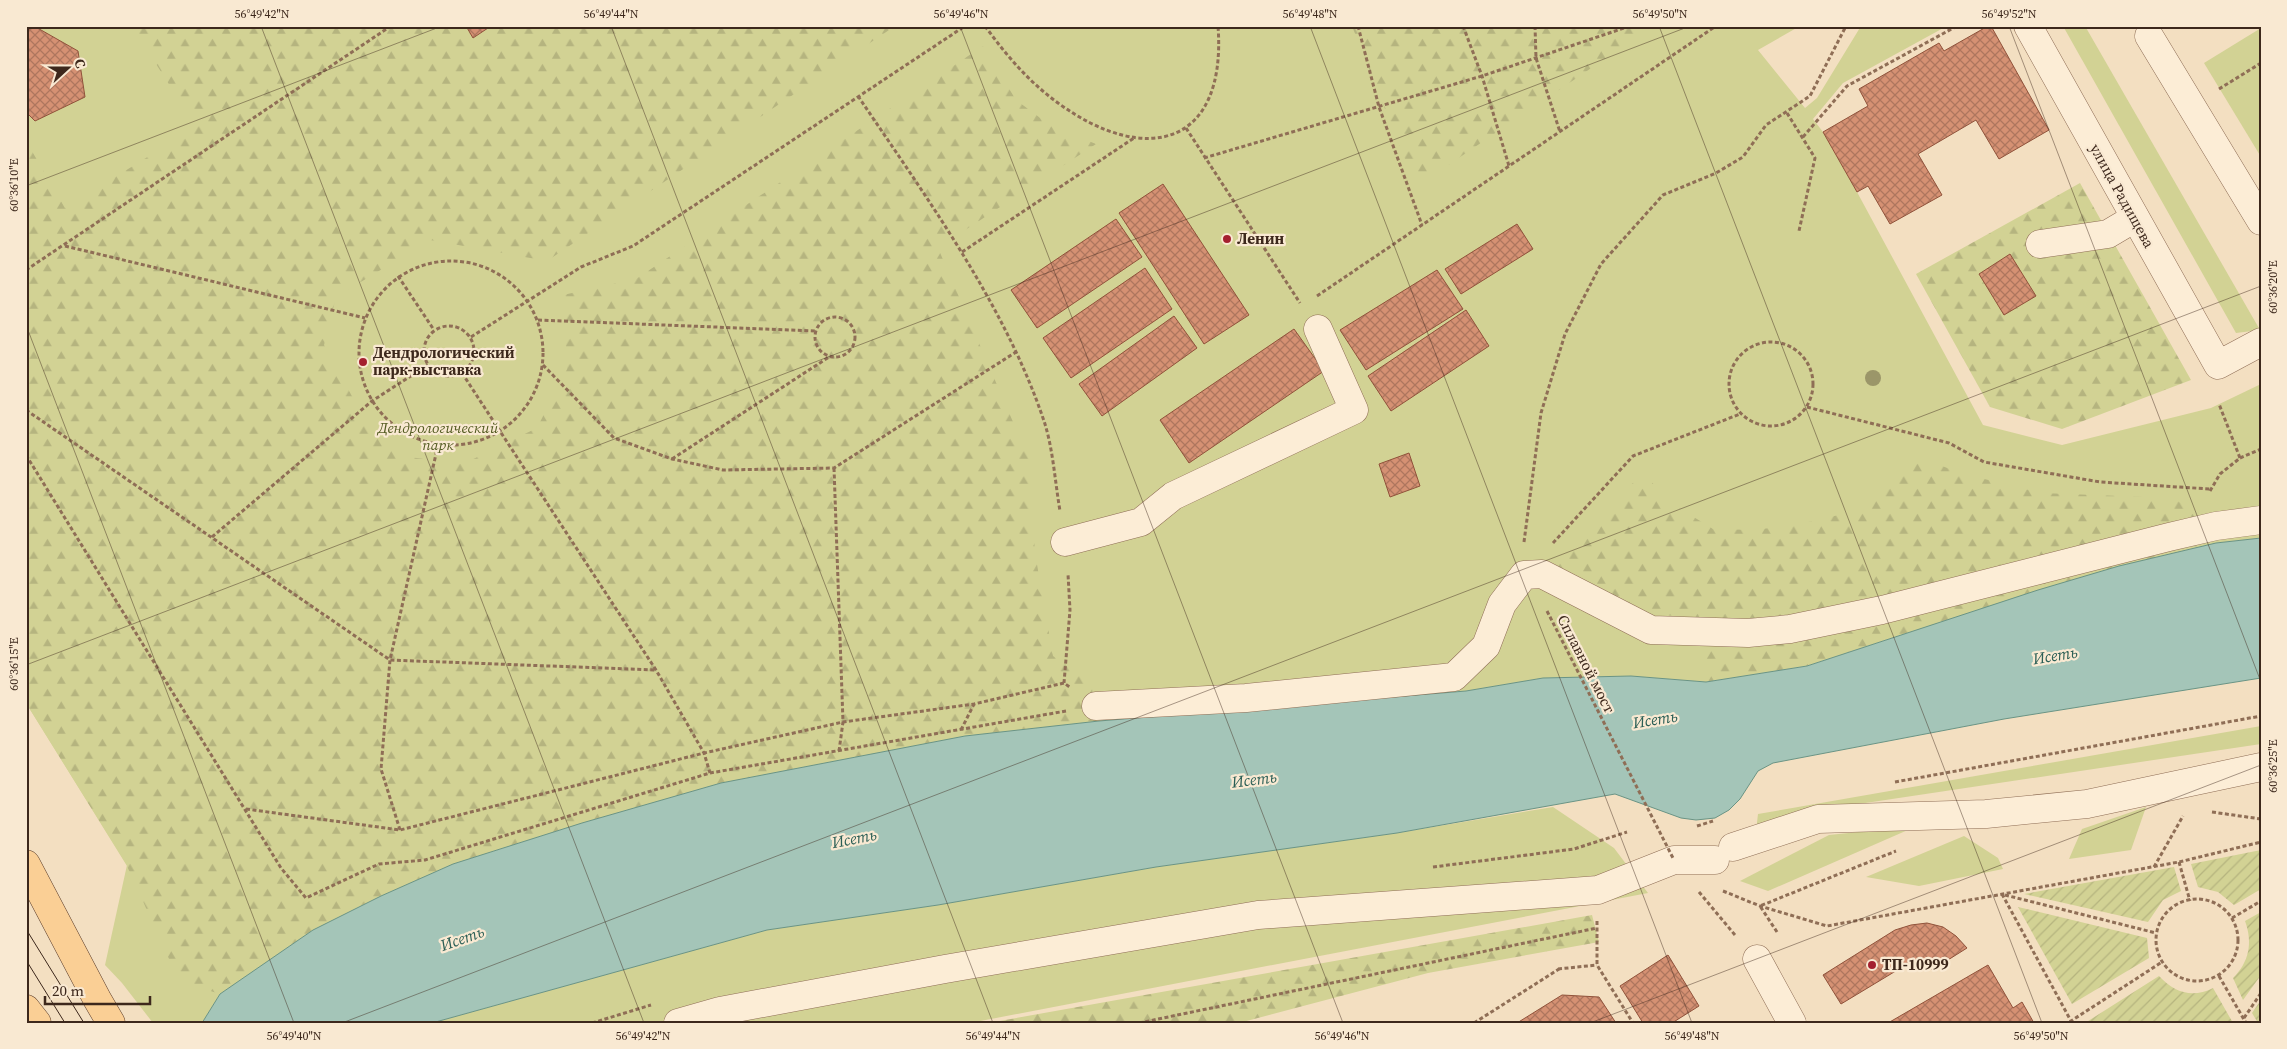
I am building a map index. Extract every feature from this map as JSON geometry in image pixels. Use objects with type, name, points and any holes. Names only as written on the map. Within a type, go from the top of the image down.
[{"type":"main road","points":[[26,864],[111,1023]]},
{"type":"main road","points":[[26,1009],[36,1023]]},
{"type":"street","name":"улица Радищева","points":[[2028,26],[2218,365],[2261,342]]},
{"type":"street","points":[[2153,29],[2191,106],[2260,219]]},
{"type":"street","points":[[2040,244],[2108,234],[2135,218]]},
{"type":"street","points":[[1065,542],[1141,522],[1173,496],[1354,410],[1318,328]]},
{"type":"street","points":[[1096,706],[1246,698],[1454,677],[1486,646],[1502,604],[1524,575],[1542,574],[1651,630],[1748,632],[1790,628],[1882,610],[2216,526],[2261,520]]},
{"type":"street","points":[[678,1023],[945,969],[1258,915],[1598,890],[1678,864],[1724,854],[1818,819],[1986,814],[2087,804],[2261,767]]},
{"type":"street","points":[[1757,959],[1792,1023]]},
{"type":"path","points":[[26,270],[65,246],[391,26]]},
{"type":"path","points":[[471,337],[581,267],[633,246],[965,26]]},
{"type":"path","points":[[985,26],[1022,72],[1051,99],[1093,124],[1134,138],[1165,138],[1186,128],[1201,115],[1212,94],[1219,55],[1218,26]]},
{"type":"path","points":[[1358,26],[1379,107],[1422,225]]},
{"type":"path","points":[[1463,26],[1482,76],[1509,166]]},
{"type":"path","points":[[1535,26],[1536,58],[1560,132]]},
{"type":"path","points":[[1204,158],[1482,76],[1630,26]]},
{"type":"path","points":[[1302,306],[1716,26]]},
{"type":"path","points":[[1524,575],[1524,533],[1541,413],[1565,334],[1600,264],[1663,195],[1716,173],[1743,157],[1766,125],[1787,113],[1810,96],[1846,26]]},
{"type":"path","points":[[1803,137],[1847,86],[1958,26]]},
{"type":"path","points":[[2191,106],[2261,63]]},
{"type":"path","points":[[858,96],[962,252],[1016,352],[1045,422],[1065,542],[1070,610],[1064,683]]},
{"type":"path","points":[[1787,113],[1815,158],[1799,231]]},
{"type":"path","points":[[1186,128],[1204,158],[1318,328]]},
{"type":"path","points":[[962,252],[1134,138]]},
{"type":"path","points":[[65,246],[365,318]]},
{"type":"path","points":[[467,261],[501,274],[527,300],[538,320],[543,365],[530,403],[500,432],[470,444],[438,445],[400,430],[372,401],[361,374],[358,346],[365,318],[379,295],[398,276],[431,262],[467,261]]},
{"type":"path","points":[[398,276],[434,330]]},
{"type":"path","points":[[672,459],[829,357],[844,356],[855,344],[854,328],[842,318],[826,319],[815,331],[817,347],[829,357]]},
{"type":"path","points":[[538,320],[815,331]]},
{"type":"path","points":[[443,326],[454,326],[464,330],[471,337],[475,347],[474,357],[470,366],[462,373],[450,376],[438,374],[428,365],[424,353],[426,340],[434,330],[443,326]]},
{"type":"path","points":[[1763,342],[1778,342],[1792,347],[1802,354],[1810,367],[1814,383],[1812,397],[1807,407],[1789,422],[1775,426],[1762,426],[1740,414],[1732,401],[1728,389],[1730,374],[1740,354],[1749,347],[1763,342]]},
{"type":"path","points":[[543,365],[614,438],[672,459],[723,470],[834,468],[1016,352]]},
{"type":"path","points":[[212,537],[372,401],[428,365]]},
{"type":"path","points":[[462,373],[656,670],[704,753],[710,773]]},
{"type":"path","points":[[2219,404],[2240,458]]},
{"type":"path","points":[[1807,407],[1949,443],[1984,462],[2100,482],[2210,489]]},
{"type":"path","points":[[26,410],[390,660],[656,670]]},
{"type":"path","points":[[1524,575],[1633,456],[1740,414]]},
{"type":"path","points":[[400,830],[381,769],[390,660],[438,445]]},
{"type":"path","points":[[2216,526],[2210,507],[2210,489],[2220,474],[2240,458],[2261,449]]},
{"type":"path","points":[[26,455],[281,868],[306,898],[379,864],[425,860],[710,773],[1096,706]]},
{"type":"path","points":[[834,468],[843,722],[839,751]]},
{"type":"path","name":"Сплавной мост","points":[[1524,575],[1547,611],[1678,864]]},
{"type":"path","points":[[246,809],[400,830],[704,753],[843,722],[974,704],[1064,683],[1096,706]]},
{"type":"path","points":[[961,730],[974,704]]},
{"type":"path","points":[[1885,784],[2261,716]]},
{"type":"path","points":[[2154,867],[2188,808]]},
{"type":"path","points":[[2206,811],[2261,819]]},
{"type":"path","points":[[1692,828],[1720,819]]},
{"type":"path","points":[[1716,889],[1760,906],[1827,926],[2154,867],[2261,842]]},
{"type":"path","points":[[1760,906],[1904,847]]},
{"type":"path","points":[[2179,862],[2190,901]]},
{"type":"path","points":[[1598,890],[1596,965],[1633,1023]]},
{"type":"path","points":[[1697,890],[1720,920],[1757,959]]},
{"type":"path","points":[[2002,894],[2156,933]]},
{"type":"path","points":[[2002,894],[2071,1021],[2162,962]]},
{"type":"path","points":[[2199,899],[2218,904],[2232,918],[2238,939],[2233,960],[2219,976],[2198,982],[2178,977],[2162,962],[2156,948],[2156,933],[2164,914],[2180,902],[2199,899]]},
{"type":"path","points":[[2232,918],[2261,901]]},
{"type":"path","points":[[1138,1023],[1597,928]]},
{"type":"path","points":[[1474,1023],[1558,969],[1596,965]]},
{"type":"path","points":[[2219,976],[2246,1023]]},
{"type":"path","points":[[2244,1018],[2261,993]]},
{"type":"path","points":[[592,1023],[648,1006]]},
{"type":"green space","name":"Дендрологический парк","points":[[26,26],[1800,26],[1758,50],[1805,108],[1817,98],[1861,26],[1947,26],[1843,83],[1813,119],[1823,132],[1857,192],[1983,425],[2062,445],[2211,408],[2261,384],[2261,538],[2216,543],[2119,566],[1915,631],[1706,682],[1631,676],[1543,678],[1466,691],[1099,721],[965,736],[721,783],[582,823],[453,864],[381,896],[313,930],[220,994],[202,1023],[153,1023],[122,983],[105,965],[127,865],[26,703]]},
{"type":"green space","name":"Дендрологический парк","points":[[132,26],[895,26],[547,261],[430,240],[336,297],[324,345],[360,411],[409,457],[463,464],[537,428],[567,369],[563,295],[636,279],[983,46],[1016,100],[1051,126],[1096,144],[938,248],[1029,459],[1035,553],[1053,656],[1090,680],[1099,721],[965,736],[721,783],[582,823],[453,864],[380,896],[313,930],[220,994],[179,981],[127,866],[26,703],[26,141],[65,208],[196,127]]},
{"type":"green space","points":[[1352,26],[1653,26],[1416,187]]},
{"type":"green space","points":[[2063,26],[2085,26],[2260,330],[2236,333]]},
{"type":"green space","points":[[2261,28],[2261,157],[2204,63]]},
{"type":"green space","points":[[2080,183],[2191,380],[2062,429],[1990,407],[1916,274]]},
{"type":"green space","points":[[1914,455],[1960,473],[2041,493],[2147,497],[2178,501],[2197,514],[2216,543],[2119,566],[2038,590],[1807,666],[1706,682],[1705,621],[1646,612],[1555,566],[1643,472],[1668,501],[1713,529],[1754,530],[1795,525],[1865,509]]},
{"type":"green space","points":[[2261,726],[2261,744],[1812,811],[1756,831],[1758,814]]},
{"type":"green space","points":[[1553,807],[1614,848],[1648,893],[970,1023],[432,1023],[767,930],[938,905],[1156,867],[1397,833]]},
{"type":"green space","points":[[2146,807],[2131,850],[2069,859],[2082,829]]},
{"type":"green space","points":[[1917,826],[1768,891],[1740,881],[1829,835]]},
{"type":"green space","points":[[1964,836],[1998,858],[2003,869],[1919,886],[1866,877]]},
{"type":"green space","points":[[2261,850],[2261,889],[2234,905],[2218,892],[2198,887],[2191,864]]},
{"type":"green space","points":[[2174,867],[2181,891],[2163,900],[2148,922],[2024,894]]},
{"type":"green space","points":[[2018,907],[2147,938],[2149,958],[2072,1004]]},
{"type":"green space","points":[[2261,912],[2261,975],[2243,1000],[2233,978],[2243,965],[2248,952],[2249,937],[2245,921]]},
{"type":"green space","points":[[1592,915],[1599,942],[1428,973],[1239,1023],[988,1023]]},
{"type":"green space","points":[[2159,976],[2177,990],[2184,992],[2198,993],[2213,988],[2233,1023],[2085,1023]]},
{"type":"green space","points":[[2261,1000],[2261,1023],[2258,1023],[2252,1013]]},
{"type":"water","name":"Исеть","points":[[2261,538],[2261,678],[2004,719],[1773,763],[1758,771],[1740,799],[1729,810],[1715,818],[1696,820],[1681,818],[1615,794],[1397,833],[1156,867],[938,905],[767,930],[432,1023],[202,1023],[220,994],[313,930],[381,896],[453,864],[582,823],[721,783],[965,736],[1099,721],[1466,691],[1543,678],[1631,676],[1706,682],[1807,666],[2038,590],[2119,566],[2216,543]]},
{"type":"building","points":[[34,26],[78,51],[85,97],[35,121],[26,112],[26,31]]},
{"type":"building","points":[[466,26],[491,26],[473,38]]},
{"type":"building","points":[[1991,26],[2049,130],[1999,159],[1976,120],[1918,154],[1942,195],[1890,224],[1868,186],[1857,192],[1823,132],[1868,106],[1859,89],[1939,43],[1944,51]]},
{"type":"building","points":[[1163,184],[1249,315],[1204,344],[1119,213]]},
{"type":"building","points":[[1116,219],[1142,257],[1037,328],[1011,290]]},
{"type":"building","points":[[1517,224],[1533,249],[1461,294],[1445,269]]},
{"type":"building","points":[[2010,254],[2036,296],[2004,315],[1979,274]]},
{"type":"building","points":[[1145,268],[1172,309],[1071,378],[1043,338]]},
{"type":"building","points":[[1437,270],[1463,309],[1366,370],[1340,330]]},
{"type":"building","points":[[1466,310],[1489,346],[1391,411],[1368,376]]},
{"type":"building","points":[[1174,316],[1197,348],[1102,416],[1079,384]]},
{"type":"building","points":[[1294,329],[1324,371],[1189,463],[1160,420]]},
{"type":"building","points":[[1409,453],[1420,486],[1390,497],[1379,464]]},
{"type":"building","name":"ТП-10999","points":[[1927,923],[1943,927],[1956,936],[1967,948],[1932,970],[1924,960],[1914,960],[1841,1004],[1823,975],[1895,930]]},
{"type":"building","points":[[1668,955],[1699,1006],[1672,1023],[1643,1023],[1620,986]]},
{"type":"building","points":[[1988,965],[2013,1008],[2022,1002],[2034,1023],[1888,1023]]},
{"type":"building","points":[[1562,995],[1599,997],[1616,1023],[1517,1023]]},
{"type":"tram line","points":[[26,929],[84,1023]]},
{"type":"tram line","points":[[26,960],[65,1023]]},
{"type":"place","name":"Ленин","points":[[1227,239]]},
{"type":"place","name":"Дендрологический парк-выставка","points":[[363,362]]},
{"type":"place","name":"ТП-10999","points":[[1872,965]]}]
